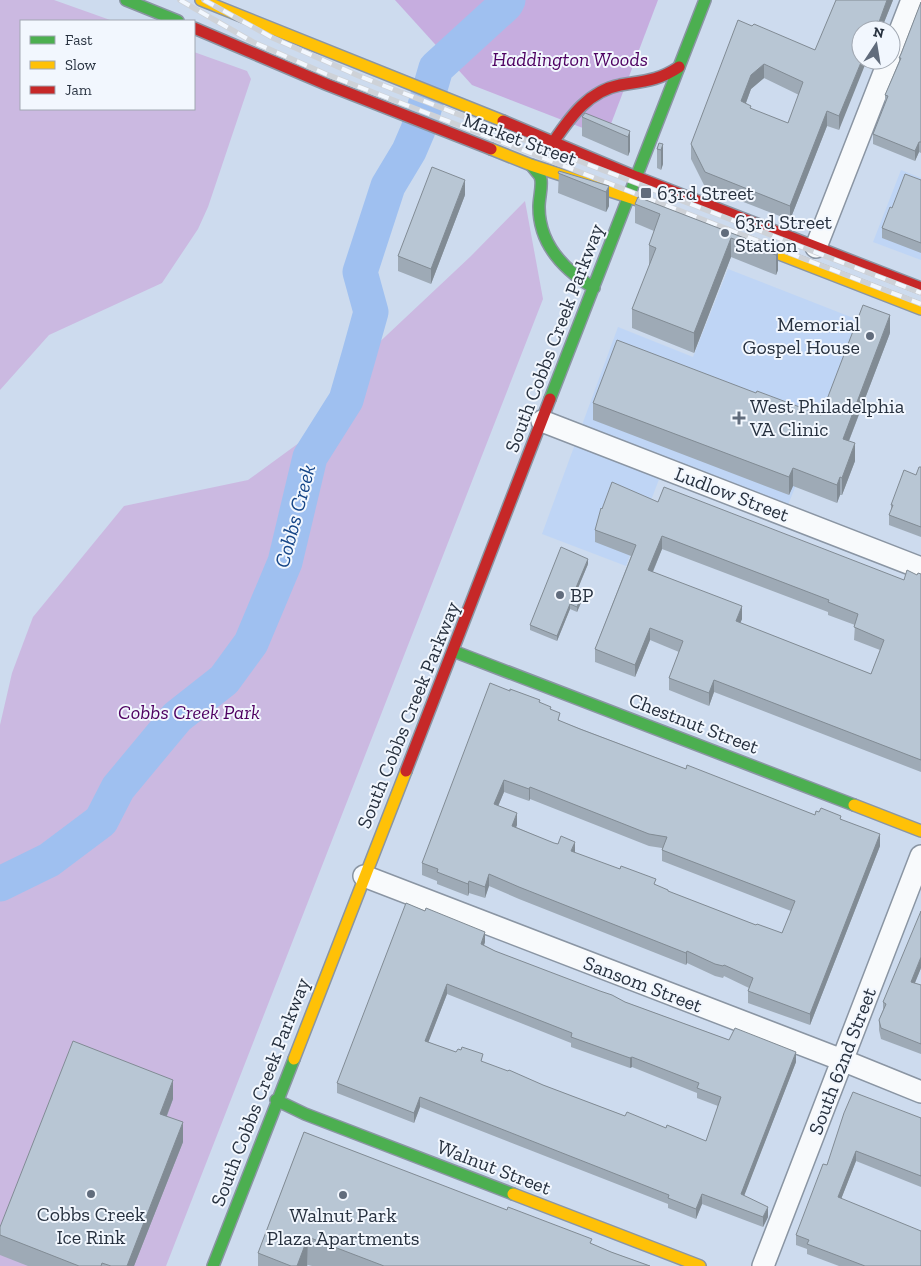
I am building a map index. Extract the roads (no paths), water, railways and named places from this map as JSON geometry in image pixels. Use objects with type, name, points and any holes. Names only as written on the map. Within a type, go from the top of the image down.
[{"type":"main road","points":[[126,0],[176,20]]},
{"type":"main road","name":"Market Street","points":[[201,0],[554,141],[636,177],[921,288]]},
{"type":"main road","name":"South Cobbs Creek Parkway","points":[[212,1266],[705,0]]},
{"type":"main road","name":"Market Street","points":[[195,28],[364,99],[531,165],[629,196],[660,208]]},
{"type":"main road","points":[[554,141],[572,115],[594,94],[620,85],[661,79],[679,67]]},
{"type":"main road","points":[[531,165],[540,176],[540,222],[543,236],[550,250],[566,269],[594,288]]},
{"type":"main road","points":[[730,235],[921,309]]},
{"type":"main road","name":"Chestnut Street","points":[[453,651],[921,831]]},
{"type":"main road","name":"Walnut Street","points":[[276,1100],[305,1114],[700,1266]]},
{"type":"street","points":[[901,28],[912,0]]},
{"type":"street","points":[[816,247],[885,70]]},
{"type":"street","name":"Ludlow Street","points":[[542,421],[921,568]]},
{"type":"street","name":"South 62nd Street","points":[[763,1266],[921,856]]},
{"type":"street","name":"Sansom Street","points":[[364,876],[921,1092]]},
{"type":"waterway","name":"Cobbs Creek","points":[[0,884],[49,860],[101,821],[118,788],[177,717],[224,680],[251,643],[285,562],[310,457],[346,400],[371,312],[360,272],[388,186],[409,151],[418,130],[436,68],[506,4],[508,0]]},
{"type":"railway","points":[[180,0],[253,42],[326,74],[921,304]]},
{"type":"railway","points":[[204,0],[273,38],[359,76],[921,293]]},
{"type":"place","name":"63rd Street","points":[[646,193]]},
{"type":"place","name":"63rd Street Station","points":[[725,233]]},
{"type":"place","name":"Memorial Gospel House","points":[[870,336]]},
{"type":"place","name":"West Philadelphia VA Clinic","points":[[739,418]]},
{"type":"place","name":"BP","points":[[560,595]]},
{"type":"place","name":"Cobbs Creek Ice Rink","points":[[91,1194]]},
{"type":"place","name":"Walnut Park Plaza Apartments","points":[[343,1195]]},
{"type":"park label","name":"Haddington Woods","points":[[570,59]]},
{"type":"park label","name":"Cobbs Creek Park","points":[[189,712]]}]
